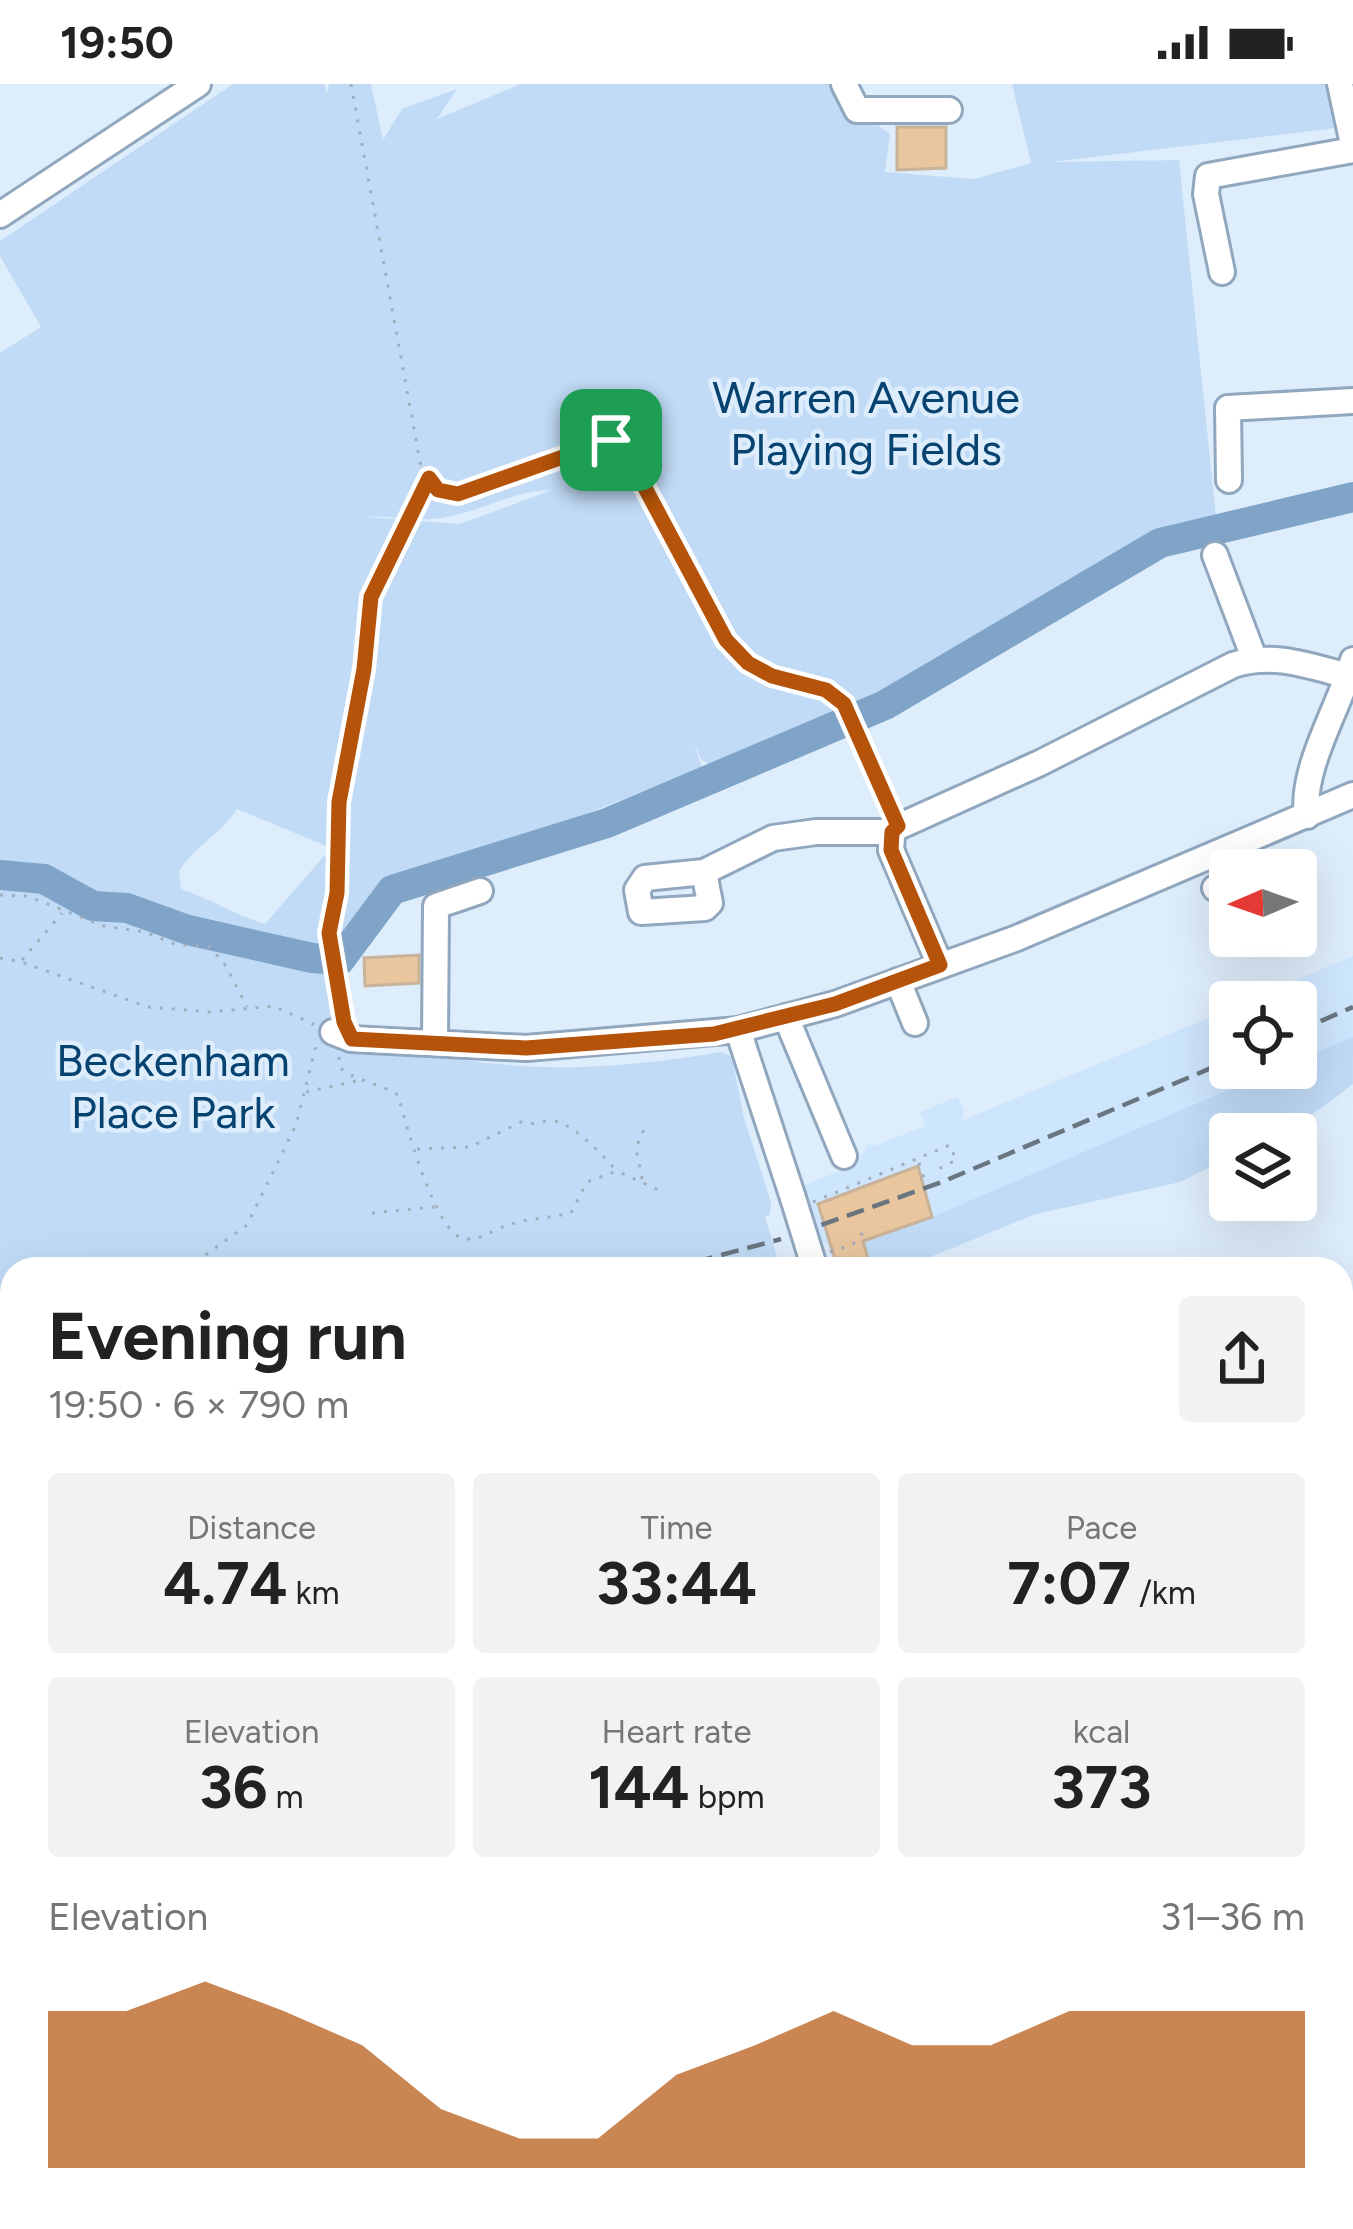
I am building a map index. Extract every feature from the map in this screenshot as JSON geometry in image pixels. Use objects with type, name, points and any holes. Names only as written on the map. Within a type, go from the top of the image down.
[{"type":"street","points":[[0,215],[198,84]]},
{"type":"street","points":[[844,84],[857,110],[949,110]]},
{"type":"street","points":[[1222,272],[1206,194],[1208,176],[1353,147],[1340,84]]},
{"type":"street","points":[[1229,480],[1228,408],[1353,401]]},
{"type":"street","points":[[1215,554],[1254,658]]},
{"type":"street","points":[[704,872],[773,838],[895,830],[1254,658],[1351,668],[1309,780],[1307,816]]},
{"type":"street","points":[[1253,849],[1353,795]]},
{"type":"street","points":[[895,830],[891,850],[940,965]]},
{"type":"street","points":[[335,1040],[526,1048],[738,1030],[898,981],[1209,869]]},
{"type":"street","points":[[435,1043],[436,906],[480,891]]},
{"type":"street","points":[[898,981],[915,1022]]},
{"type":"street","points":[[786,1017],[844,1156]]},
{"type":"street","points":[[738,1030],[814,1257]]},
{"type":"path","points":[[352,84],[421,467],[429,478],[438,490],[458,494],[611,440],[627,454],[726,640],[748,663],[772,676],[826,690],[844,704],[895,830]]},
{"type":"path","points":[[203,1257],[247,1225],[296,1125],[305,1093],[344,1022],[329,933],[337,893],[339,802],[364,669],[371,597],[429,478]]},
{"type":"path","points":[[0,896],[27,896],[104,926],[145,932],[175,944],[210,947],[226,966],[248,1009]]},
{"type":"path","points":[[21,962],[62,913]]},
{"type":"path","points":[[0,958],[148,1007],[212,1012],[274,1006],[335,1040]]},
{"type":"path","points":[[335,1040],[340,1068],[357,1080],[398,1095],[436,1207],[452,1232],[462,1238],[480,1238],[529,1219],[571,1213],[587,1182],[617,1171]]},
{"type":"path","points":[[305,1093],[357,1080]]},
{"type":"path","points":[[414,1150],[470,1147],[521,1122],[535,1126],[548,1120],[562,1123],[592,1143],[617,1171],[661,1191]]},
{"type":"path","points":[[642,1181],[636,1148],[645,1127]]},
{"type":"path","points":[[797,1202],[950,1145],[956,1160],[934,1172]]},
{"type":"path","points":[[918,1160],[925,1178]]},
{"type":"path","points":[[372,1213],[436,1207]]},
{"type":"path","points":[[828,1257],[853,1244],[865,1230]]},
{"type":"shaded area","points":[[1353,956],[1353,1084],[1314,1113],[1209,1113],[1209,1168],[1180,1182],[1036,1214],[930,1257],[857,1257],[835,1251],[821,1240],[805,1185],[856,1164],[869,1144],[925,1126],[920,1112],[957,1097],[964,1110],[961,1121],[1209,1018],[1209,1089],[1317,1089],[1317,981],[1294,981]]},
{"type":"green space","points":[[233,84],[324,84],[327,94],[329,84],[371,84],[383,140],[402,109],[457,89],[437,119],[521,84],[844,84],[858,110],[890,134],[885,172],[974,179],[1031,163],[1012,84],[1353,84],[1353,126],[1051,162],[1179,160],[1216,517],[1160,543],[872,710],[717,770],[701,759],[694,744],[702,768],[462,868],[460,861],[330,940],[319,941],[342,1050],[375,1046],[543,1067],[613,1065],[722,1052],[732,1057],[744,1118],[771,1202],[770,1215],[765,1217],[777,1257],[0,1257],[0,353],[41,327],[0,256],[0,241]],"holes":[[[552,490],[460,524],[365,517],[448,517],[522,494]],[[237,809],[331,848],[265,924],[181,889],[179,871]]]},
{"type":"green space","points":[[1353,1037],[1353,1084],[1312,1113],[1209,1113],[1209,1168],[1180,1182],[1036,1214],[930,1257],[868,1257],[863,1241],[932,1217],[1230,1089],[1317,1089],[1317,1052]]},
{"type":"building","points":[[897,127],[946,127],[946,168],[897,170]]},
{"type":"building","points":[[419,955],[419,983],[365,986],[364,958]]},
{"type":"building","points":[[918,1166],[932,1217],[863,1241],[868,1257],[834,1257],[818,1204]]},
{"type":"waterway","points":[[0,875],[44,879],[93,906],[127,908],[188,930],[340,960],[392,890],[607,823],[885,705],[1160,543],[1353,497]]},
{"type":"railway","points":[[1317,1023],[1353,1007]]},
{"type":"railway","points":[[796,1234],[942,1182],[1209,1069]]},
{"type":"railway","points":[[714,1257],[781,1239]]},
{"type":"route","points":[[611,440],[627,454],[726,640],[748,663],[772,676],[826,690],[844,704],[898,826],[892,832],[891,850],[940,965],[835,1004],[714,1034],[526,1048],[352,1039],[344,1022],[329,933],[337,893],[339,802],[364,669],[371,597],[429,478],[438,490],[458,494],[611,440]]},
{"type":"park label","name":"Warren Avenue Playing Fields","points":[[866,423]]},
{"type":"park label","name":"Beckenham Place Park","points":[[173,1086]]}]
